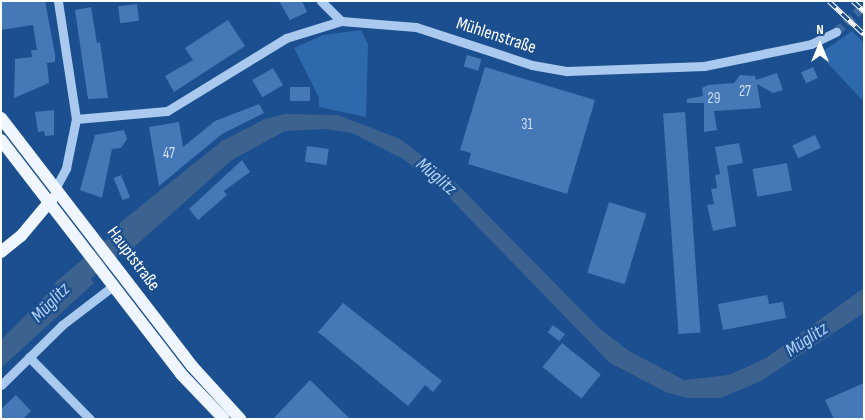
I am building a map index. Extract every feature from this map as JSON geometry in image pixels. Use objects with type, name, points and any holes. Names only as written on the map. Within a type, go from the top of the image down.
[{"type":"main road","name":"Hauptstraße","points":[[1,118],[55,190],[96,238],[192,366],[240,419]]},
{"type":"main road","name":"Hauptstraße","points":[[1,140],[48,205],[181,374],[224,419]]},
{"type":"main road","points":[[1,252],[48,205],[55,190]]},
{"type":"street","points":[[55,190],[68,161],[76,118],[58,1]]},
{"type":"street","points":[[322,1],[341,21]]},
{"type":"street","name":"Mühlenstraße","points":[[76,118],[167,111],[286,38],[341,21],[416,26],[532,65],[567,71],[704,66],[811,44],[836,32]]},
{"type":"street","points":[[1,385],[109,282]]},
{"type":"street","points":[[29,357],[90,419]]},
{"type":"shaded area","points":[[361,30],[368,44],[366,117],[319,107],[319,98],[294,48],[323,35]]},
{"type":"shaded area","points":[[852,31],[864,43],[864,102],[819,54]]},
{"type":"water","points":[[285,114],[338,115],[400,139],[452,179],[599,328],[629,351],[684,380],[729,375],[766,358],[864,288],[864,313],[761,381],[721,398],[686,398],[666,392],[610,363],[436,184],[403,159],[352,133],[326,129],[285,131],[232,160],[125,255],[107,233],[222,141],[265,119]]},
{"type":"water","points":[[78,263],[94,283],[1,368],[1,340]]},
{"type":"building","points":[[1,1],[45,1],[55,54],[55,62],[47,63],[49,83],[14,98],[15,59],[32,57],[31,50],[37,50],[33,25],[1,30]]},
{"type":"building","points":[[279,1],[302,1],[307,12],[290,20]]},
{"type":"building","points":[[137,4],[139,21],[120,23],[118,6]]},
{"type":"building","points":[[91,7],[97,43],[100,42],[108,98],[88,99],[75,10]]},
{"type":"building","points":[[228,20],[245,46],[174,92],[165,76],[193,60],[185,48]]},
{"type":"building","points":[[467,55],[481,59],[478,71],[464,67]]},
{"type":"building","points":[[485,67],[595,100],[567,194],[468,164],[471,153],[460,150]]},
{"type":"building","points":[[813,67],[818,78],[806,83],[801,72]]},
{"type":"building","points":[[273,68],[283,85],[262,97],[252,80]]},
{"type":"building","points":[[777,73],[783,90],[773,93],[757,84],[761,108],[714,111],[717,130],[704,132],[704,103],[687,103],[687,99],[703,96],[702,88],[708,85],[734,83],[740,75],[755,76],[756,80]]},
{"type":"building","points":[[290,87],[310,87],[310,101],[290,101]]},
{"type":"building","points":[[259,104],[264,113],[222,134],[159,186],[149,127],[179,122],[183,147],[215,121]]},
{"type":"building","points":[[54,110],[54,135],[45,136],[44,131],[38,132],[35,112]]},
{"type":"building","points":[[685,112],[700,332],[678,334],[663,114]]},
{"type":"building","points":[[124,130],[127,139],[121,148],[112,149],[102,198],[80,190],[95,135]]},
{"type":"building","points":[[815,135],[821,148],[798,158],[792,146]]},
{"type":"building","points":[[739,143],[743,163],[727,166],[736,226],[713,231],[707,205],[714,204],[711,189],[717,188],[715,175],[720,174],[715,147]]},
{"type":"building","points":[[307,146],[329,149],[327,165],[305,162]]},
{"type":"building","points":[[242,160],[250,172],[224,191],[227,195],[198,220],[189,209]]},
{"type":"building","points":[[787,163],[792,191],[757,197],[753,169]]},
{"type":"building","points":[[121,175],[130,197],[123,200],[114,178]]},
{"type":"building","points":[[609,202],[646,213],[625,284],[587,273]]},
{"type":"building","points":[[767,295],[769,304],[783,302],[786,318],[723,330],[718,304]]},
{"type":"building","points":[[343,303],[442,381],[433,392],[425,385],[408,406],[318,332]]},
{"type":"building","points":[[553,325],[565,334],[560,341],[548,332]]},
{"type":"building","points":[[562,343],[601,374],[581,399],[542,367]]},
{"type":"building","points":[[310,380],[350,419],[273,419]]},
{"type":"building","points":[[864,383],[864,419],[834,419],[825,400]]},
{"type":"building","points":[[16,395],[31,411],[23,419],[1,419],[1,409]]},
{"type":"waterway","name":"Müglitz","points":[[64,288],[136,228]]},
{"type":"tunnel","points":[[836,32],[864,6]]},
{"type":"railway","points":[[829,1],[864,34]]},
{"type":"railway","points":[[853,1],[864,11]]}]
